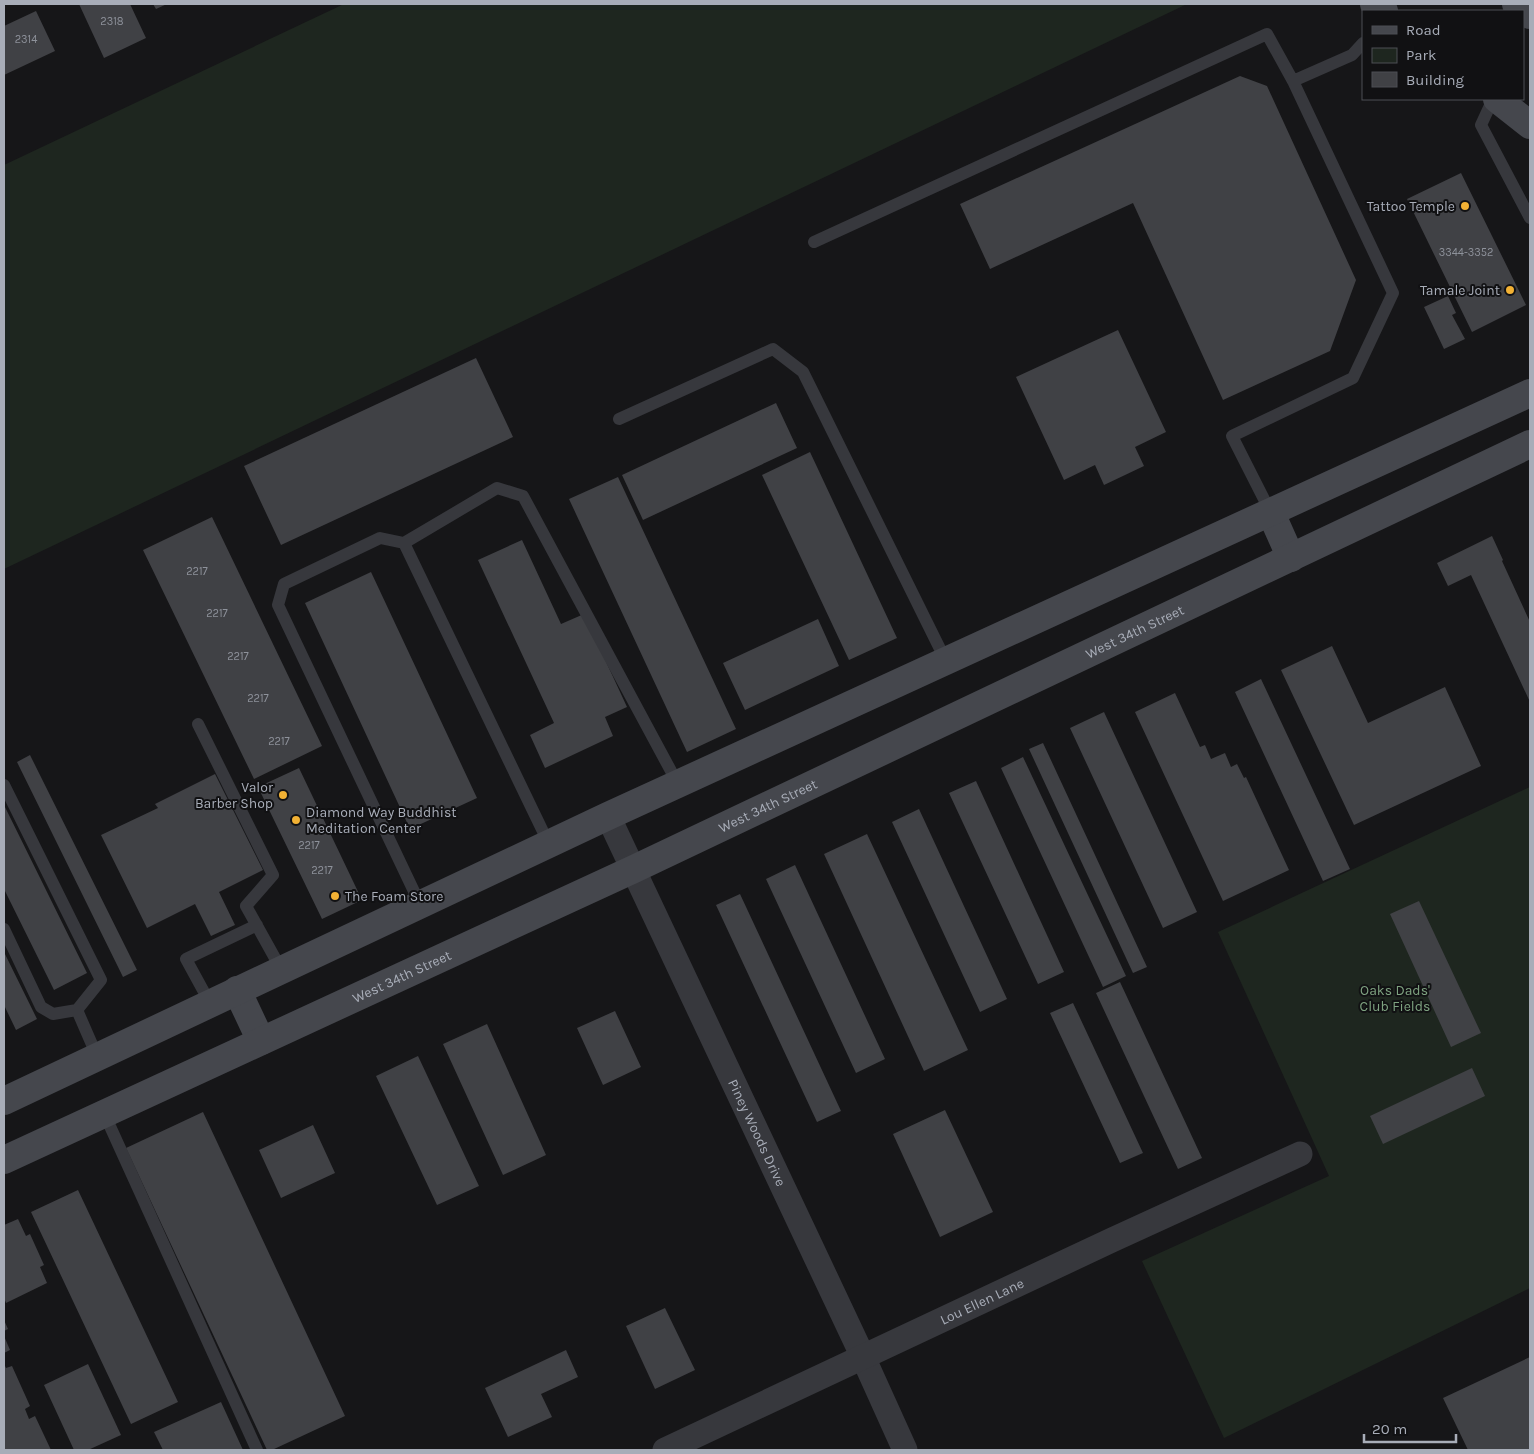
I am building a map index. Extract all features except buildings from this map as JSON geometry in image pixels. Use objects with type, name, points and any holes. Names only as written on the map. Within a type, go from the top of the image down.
[{"type":"main road","points":[[1498,100],[1530,126]]},
{"type":"main road","points":[[4,1101],[608,816],[1530,393]]},
{"type":"main road","name":"West 34th Street","points":[[4,1160],[634,869],[1530,444]]},
{"type":"main road","points":[[1272,513],[1291,558]]},
{"type":"main road","points":[[237,990],[261,1041]]},
{"type":"street","name":"Piney Woods Drive","points":[[608,816],[905,1450]]},
{"type":"street","name":"Lou Ellen Lane","points":[[665,1450],[1103,1244],[1300,1154]]},
{"type":"lane","points":[[814,242],[1267,34],[1294,81],[1392,293],[1353,378],[1232,436],[1272,513]]},
{"type":"lane","points":[[1294,81],[1352,55],[1362,44]]},
{"type":"lane","points":[[1492,100],[1481,125],[1530,218]]},
{"type":"lane","points":[[619,419],[772,349],[803,372],[946,661]]},
{"type":"lane","points":[[420,904],[278,605],[284,584],[380,538],[404,542],[497,488],[523,496],[678,784]]},
{"type":"lane","points":[[404,542],[548,844]]},
{"type":"lane","points":[[198,724],[272,876],[246,906],[281,969]]},
{"type":"lane","points":[[4,785],[101,980],[77,1010],[53,1014],[41,1007],[4,929]]},
{"type":"lane","points":[[210,1003],[186,959],[256,925]]},
{"type":"lane","points":[[77,1010],[98,1056]]},
{"type":"lane","points":[[104,1113],[257,1450]]},
{"type":"green space","points":[[344,4],[1187,4],[4,569],[4,165]]},
{"type":"green space","name":"Oaks Dads' Club Fields","points":[[1530,787],[1530,1288],[1224,1438],[1142,1261],[1329,1176],[1218,932]]},
{"type":"place","name":"Tattoo Temple","points":[[1465,206]]},
{"type":"place","name":"Tamale Joint","points":[[1510,290]]},
{"type":"place","name":"Valor Barber Shop","points":[[283,795]]},
{"type":"place","name":"Diamond Way Buddhist Meditation Center","points":[[296,820]]},
{"type":"place","name":"The Foam Store","points":[[335,896]]}]
